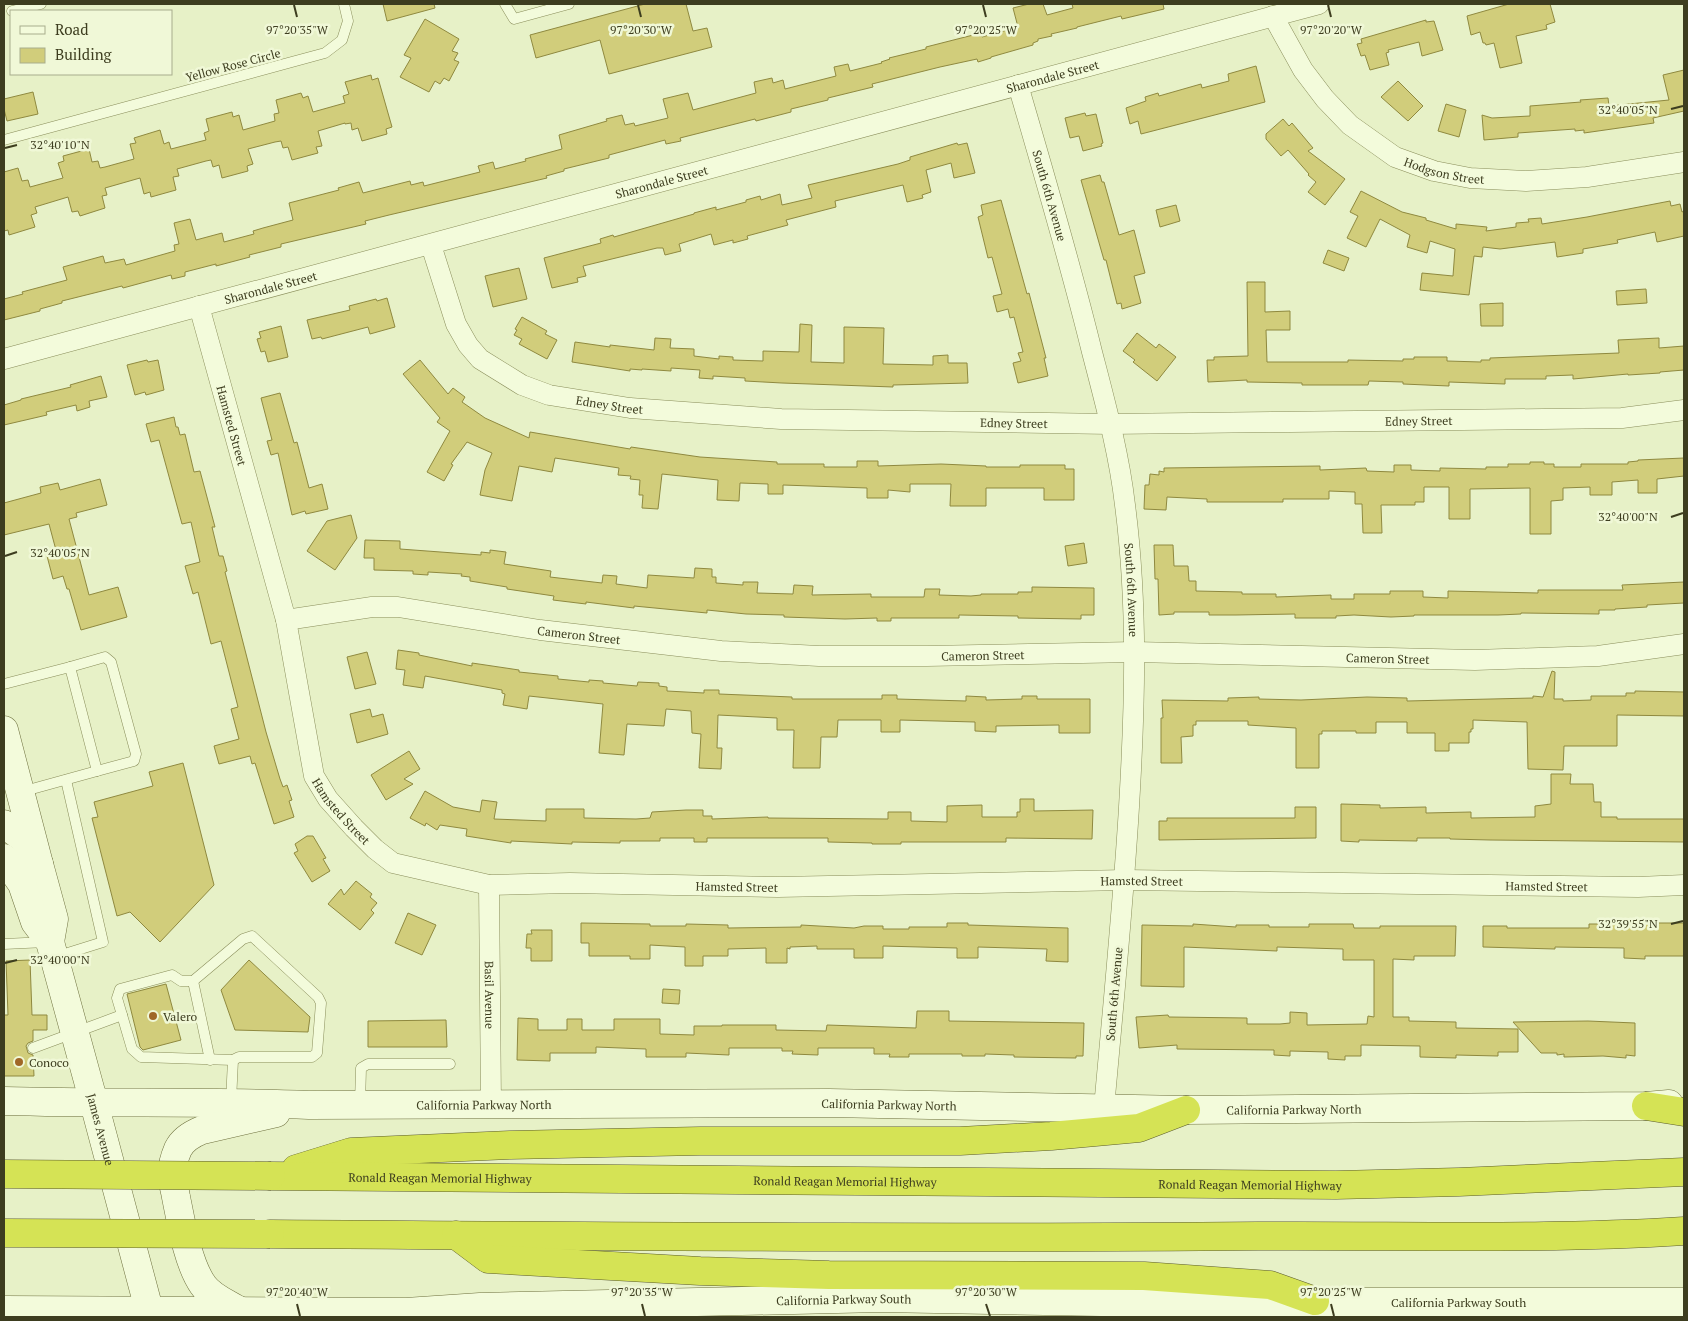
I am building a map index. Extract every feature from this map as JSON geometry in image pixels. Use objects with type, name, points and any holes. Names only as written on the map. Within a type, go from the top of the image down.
[{"type":"highway","points":[[1646,1106],[1684,1112]]},
{"type":"highway","points":[[271,1176],[351,1152],[576,1142],[960,1141],[1042,1137],[1140,1128],[1186,1110]]},
{"type":"highway","name":"Ronald Reagan Memorial Highway","points":[[4,1174],[1336,1185],[1459,1182],[1684,1172]]},
{"type":"highway","points":[[4,1233],[456,1236],[1145,1237],[1314,1235],[1447,1237],[1684,1231]]},
{"type":"highway","points":[[456,1236],[488,1259],[829,1275],[1144,1276],[1270,1284],[1315,1301]]},
{"type":"main road","points":[[4,730],[39,864]]},
{"type":"main road","name":"James Avenue","points":[[4,824],[23,838],[39,864],[54,919],[52,949]]},
{"type":"main road","name":"James Avenue","points":[[4,858],[22,884],[35,922],[52,949],[150,1314]]},
{"type":"main road","name":"California Parkway North","points":[[4,1101],[94,1103],[231,1102],[309,1105],[829,1103],[1186,1110],[1646,1106],[1684,1102]]},
{"type":"main road","points":[[255,1313],[213,1295],[203,1285],[192,1262],[172,1175],[178,1150],[183,1142],[202,1130],[309,1105]]},
{"type":"main road","name":"California Parkway South","points":[[4,1310],[48,1314],[255,1313],[379,1315],[437,1311],[482,1312],[880,1298],[1102,1310],[1315,1301],[1349,1309],[1684,1302]]},
{"type":"street","name":"Sharondale Street","points":[[4,359],[1319,4]]},
{"type":"street","name":"Hodgson Street","points":[[1273,16],[1303,70],[1325,99],[1350,125],[1395,157],[1434,171],[1470,178],[1526,181],[1587,177],[1684,162]]},
{"type":"street","name":"South 6th Avenue","points":[[1018,85],[1065,244],[1120,464],[1126,506],[1132,577],[1135,652],[1133,739],[1125,880],[1104,1108]]},
{"type":"street","name":"Edney Street","points":[[431,245],[456,324],[468,346],[480,359],[522,385],[549,395],[630,408],[781,419],[1110,424],[1622,418],[1684,410]]},
{"type":"street","name":"Hamsted Street","points":[[199,306],[286,620],[314,776],[328,799],[354,828],[393,864],[489,885],[570,883],[778,887],[1125,880],[1684,886]]},
{"type":"street","name":"Cameron Street","points":[[286,620],[372,607],[398,607],[540,630],[721,651],[819,656],[1135,652],[1475,660],[1598,656],[1684,644]]},
{"type":"street","name":"Basil Avenue","points":[[489,885],[491,1104]]},
{"type":"lane","points":[[16,10],[41,4]]},
{"type":"lane","name":"Yellow Rose Circle","points":[[4,140],[324,53],[342,40],[348,21],[344,4]]},
{"type":"lane","points":[[505,4],[514,19],[568,4]]},
{"type":"lane","points":[[4,684],[105,658],[111,662],[136,754],[134,761],[20,792]]},
{"type":"lane","points":[[70,667],[97,771]]},
{"type":"lane","points":[[4,944],[52,949],[103,942],[66,780]]},
{"type":"lane","points":[[252,936],[321,1003],[317,1053],[312,1057],[239,1057],[233,1060],[210,1060],[141,1057],[132,1050],[117,998],[120,989],[172,975],[181,981],[193,981],[243,939],[252,936]]},
{"type":"lane","points":[[193,981],[210,1060]]},
{"type":"lane","points":[[33,1048],[122,1016]]},
{"type":"lane","points":[[231,1102],[233,1060]]},
{"type":"lane","points":[[360,1105],[361,1068],[368,1064],[450,1064]]},
{"type":"building","points":[[383,4],[434,4],[435,8],[387,21]]},
{"type":"building","points":[[645,4],[686,4],[693,31],[707,28],[712,47],[609,74],[600,40],[536,58],[530,35]]},
{"type":"building","points":[[1029,4],[1043,4],[1047,15],[1073,8],[1072,4],[1163,4],[1164,9],[1122,19],[1121,16],[1077,27],[1038,39],[1033,45],[978,62],[977,59],[872,84],[873,87],[791,109],[791,112],[680,138],[681,141],[666,144],[665,140],[609,155],[609,158],[564,169],[564,171],[546,176],[547,178],[365,221],[366,224],[281,244],[281,247],[249,255],[250,257],[185,272],[185,276],[172,279],[171,275],[123,288],[122,286],[62,301],[62,303],[40,309],[40,311],[4,320],[4,299],[23,294],[22,292],[67,280],[63,267],[103,256],[105,263],[124,259],[126,265],[175,251],[174,245],[179,244],[174,223],[190,219],[196,240],[222,233],[224,242],[254,234],[253,231],[293,220],[289,203],[339,190],[338,188],[359,182],[363,193],[410,181],[411,185],[423,182],[424,186],[480,172],[478,166],[493,162],[495,169],[526,161],[525,159],[562,149],[559,135],[607,121],[606,119],[622,115],[625,125],[634,123],[635,126],[668,118],[663,99],[688,93],[693,110],[756,93],[754,82],[772,78],[773,83],[783,80],[785,89],[836,76],[834,67],[848,64],[850,71],[882,63],[889,58],[926,49],[926,47],[981,33],[982,37],[1018,27],[1013,8]]},
{"type":"building","points":[[1509,4],[1550,4],[1555,22],[1546,25],[1547,29],[1516,36],[1522,63],[1500,68],[1494,43],[1486,45],[1483,43],[1480,32],[1471,35],[1467,16]]},
{"type":"building","points":[[425,19],[459,39],[452,51],[458,53],[454,60],[459,62],[449,81],[444,78],[440,84],[435,81],[429,92],[400,77],[411,58],[404,55]]},
{"type":"building","points":[[1426,20],[1426,22],[1434,21],[1443,50],[1422,56],[1419,42],[1388,50],[1389,52],[1386,53],[1389,65],[1370,70],[1365,55],[1361,56],[1357,44],[1362,43],[1361,39]]},
{"type":"building","points":[[1256,66],[1265,102],[1141,134],[1138,121],[1130,124],[1126,108],[1146,101],[1145,97],[1158,93],[1159,96],[1201,84],[1202,88],[1229,81],[1228,74]]},
{"type":"building","points":[[1684,70],[1684,111],[1653,118],[1654,123],[1584,133],[1584,130],[1575,131],[1575,129],[1518,133],[1518,137],[1484,140],[1482,115],[1492,118],[1530,116],[1530,106],[1581,102],[1580,100],[1608,98],[1609,106],[1669,100],[1663,75]]},
{"type":"building","points":[[371,75],[372,80],[378,78],[392,127],[386,129],[387,134],[362,141],[358,128],[352,130],[351,123],[345,123],[318,131],[322,146],[316,147],[318,153],[292,160],[288,147],[283,148],[281,141],[275,142],[248,149],[253,164],[247,166],[248,171],[222,178],[219,165],[213,167],[211,160],[206,161],[177,169],[179,176],[173,177],[176,190],[151,197],[150,192],[144,194],[140,178],[105,188],[107,195],[102,196],[105,208],[80,216],[78,211],[72,212],[68,197],[35,207],[37,213],[31,215],[35,227],[9,235],[8,230],[4,231],[4,172],[18,168],[22,181],[28,180],[30,187],[63,178],[58,163],[64,161],[63,156],[89,149],[92,162],[98,161],[100,168],[105,167],[134,159],[130,144],[136,143],[134,138],[160,130],[164,144],[169,142],[171,149],[206,140],[204,133],[209,131],[206,119],[232,112],[233,117],[239,115],[243,130],[275,121],[274,114],[279,113],[276,100],[301,93],[303,98],[308,96],[313,112],[345,103],[343,96],[349,94],[345,82]]},
{"type":"building","points":[[1398,81],[1423,106],[1408,121],[1381,97]]},
{"type":"building","points":[[33,92],[38,114],[7,121],[4,99]]},
{"type":"building","points":[[1446,104],[1466,110],[1459,137],[1438,131]]},
{"type":"building","points":[[1085,113],[1086,116],[1096,114],[1103,143],[1101,144],[1102,146],[1083,151],[1079,136],[1070,138],[1065,118]]},
{"type":"building","points":[[1283,119],[1289,126],[1292,123],[1313,148],[1308,151],[1345,179],[1325,205],[1308,192],[1316,182],[1288,150],[1281,156],[1266,139],[1266,134]]},
{"type":"building","points":[[957,143],[958,145],[967,143],[975,173],[954,178],[951,163],[926,170],[931,192],[922,195],[923,198],[907,202],[903,185],[835,201],[836,207],[786,220],[788,225],[747,236],[748,239],[733,243],[733,240],[714,245],[711,234],[679,244],[681,251],[665,255],[663,248],[657,248],[583,266],[586,276],[577,278],[578,282],[552,288],[544,258],[601,243],[600,239],[613,235],[614,237],[716,207],[716,210],[760,196],[761,200],[780,194],[782,205],[812,198],[808,185],[898,164],[910,160],[910,157]]},
{"type":"building","points":[[1100,175],[1102,182],[1104,182],[1119,235],[1134,230],[1145,273],[1134,276],[1141,303],[1122,309],[1121,303],[1117,304],[1106,260],[1104,260],[1081,180]]},
{"type":"building","points":[[1361,191],[1402,212],[1426,218],[1426,220],[1456,229],[1456,224],[1487,227],[1486,231],[1516,227],[1516,223],[1529,222],[1528,219],[1541,218],[1542,224],[1670,201],[1671,206],[1680,204],[1682,212],[1684,211],[1684,236],[1657,242],[1655,232],[1617,240],[1618,243],[1583,249],[1583,253],[1557,257],[1555,242],[1500,249],[1483,247],[1482,257],[1474,256],[1469,295],[1420,290],[1422,273],[1453,276],[1455,249],[1430,241],[1427,253],[1407,247],[1410,235],[1380,219],[1366,247],[1347,238],[1358,216],[1350,212]]},
{"type":"building","points":[[1001,200],[1027,294],[1029,293],[1046,358],[1044,358],[1048,376],[1018,383],[1013,363],[1021,361],[1018,353],[1023,352],[1014,317],[1010,318],[1008,309],[997,312],[993,296],[1002,294],[992,257],[988,258],[978,217],[983,215],[981,205]]},
{"type":"building","points":[[1176,205],[1180,221],[1160,227],[1156,210]]},
{"type":"building","points":[[1328,250],[1349,258],[1344,271],[1323,263]]},
{"type":"building","points":[[519,268],[527,299],[493,307],[485,276]]},
{"type":"building","points":[[1247,282],[1265,282],[1265,312],[1290,311],[1290,330],[1266,330],[1267,362],[1403,361],[1403,359],[1414,359],[1414,357],[1447,357],[1447,361],[1481,362],[1481,360],[1490,360],[1490,358],[1619,353],[1618,340],[1659,338],[1659,348],[1684,346],[1684,370],[1573,379],[1573,375],[1546,376],[1546,379],[1505,379],[1505,384],[1449,382],[1449,386],[1369,381],[1368,385],[1302,385],[1302,383],[1247,382],[1247,380],[1208,382],[1207,360],[1214,360],[1214,357],[1248,356]]},
{"type":"building","points":[[1646,289],[1647,303],[1617,305],[1616,291]]},
{"type":"building","points":[[387,298],[395,327],[370,334],[368,327],[322,339],[321,337],[312,339],[307,320],[350,310],[349,306]]},
{"type":"building","points":[[1503,303],[1503,326],[1481,326],[1480,304]]},
{"type":"building","points":[[522,317],[547,331],[545,334],[557,340],[547,359],[519,344],[522,339],[514,335],[517,330],[515,329]]},
{"type":"building","points":[[800,324],[812,325],[811,362],[844,363],[844,327],[884,328],[883,364],[933,365],[933,356],[948,355],[948,363],[967,363],[968,383],[893,385],[893,387],[782,383],[745,381],[745,378],[713,376],[713,379],[699,378],[700,370],[671,368],[671,371],[630,369],[630,371],[572,362],[575,342],[654,350],[655,338],[671,339],[670,348],[694,349],[694,356],[719,359],[719,356],[733,357],[733,360],[763,361],[763,351],[799,352]]},
{"type":"building","points":[[281,326],[288,357],[268,362],[265,351],[261,352],[257,339],[261,338],[259,332]]},
{"type":"building","points":[[1137,333],[1156,348],[1159,344],[1176,357],[1157,381],[1133,362],[1135,360],[1123,351]]},
{"type":"building","points":[[147,360],[148,362],[158,360],[164,390],[146,395],[145,392],[135,395],[127,365]]},
{"type":"building","points":[[420,360],[448,394],[453,388],[465,397],[462,402],[485,418],[529,438],[530,432],[630,449],[631,447],[700,457],[777,462],[777,464],[824,464],[824,467],[857,467],[857,461],[878,461],[878,466],[941,464],[1020,467],[1020,465],[1065,465],[1065,469],[1074,469],[1074,500],[1044,500],[1044,488],[986,488],[986,506],[950,506],[951,484],[910,484],[910,492],[888,490],[888,498],[867,498],[867,488],[783,485],[783,494],[768,494],[768,484],[740,483],[739,501],[717,500],[718,480],[662,474],[658,509],[642,508],[643,495],[639,495],[640,480],[630,479],[631,476],[618,475],[619,468],[555,458],[552,472],[519,466],[512,501],[480,495],[485,470],[492,453],[467,442],[451,464],[453,465],[444,481],[427,472],[450,431],[437,422],[440,418],[403,374]]},
{"type":"building","points":[[101,376],[107,397],[89,401],[90,407],[77,411],[76,405],[46,412],[47,415],[4,425],[4,405],[71,387],[70,385]]},
{"type":"building","points":[[280,393],[294,443],[297,442],[309,488],[322,484],[328,509],[306,514],[305,511],[292,515],[278,453],[271,455],[267,441],[272,440],[261,398]]},
{"type":"building","points":[[174,417],[180,435],[185,434],[194,472],[200,471],[215,527],[212,527],[219,556],[223,556],[227,571],[225,572],[266,732],[283,787],[287,785],[292,800],[289,801],[294,817],[274,824],[255,763],[252,764],[250,756],[219,764],[214,746],[239,739],[231,709],[238,707],[221,641],[211,644],[198,592],[193,594],[185,566],[200,562],[191,522],[182,524],[159,440],[151,442],[146,424]]},
{"type":"building","points":[[1684,458],[1684,476],[1657,479],[1657,493],[1638,493],[1638,480],[1612,482],[1612,495],[1590,495],[1590,487],[1563,488],[1563,500],[1551,501],[1551,534],[1530,534],[1530,488],[1470,489],[1470,519],[1449,519],[1449,487],[1424,487],[1424,502],[1415,502],[1415,505],[1381,505],[1382,533],[1363,533],[1362,504],[1355,504],[1355,492],[1329,491],[1329,499],[1283,499],[1283,502],[1207,502],[1207,499],[1167,497],[1166,510],[1144,509],[1145,485],[1149,485],[1150,474],[1159,475],[1159,471],[1164,472],[1164,468],[1320,466],[1320,470],[1366,468],[1367,471],[1394,472],[1394,465],[1411,465],[1411,470],[1440,471],[1440,468],[1486,469],[1486,467],[1508,467],[1508,464],[1530,464],[1530,462],[1554,464],[1554,467],[1581,467],[1581,464],[1628,464],[1628,462],[1638,460]]},
{"type":"building","points":[[100,479],[107,505],[76,513],[77,517],[69,519],[89,595],[118,587],[127,617],[81,630],[69,589],[67,589],[63,576],[53,579],[47,556],[57,554],[49,524],[4,535],[4,503],[41,493],[40,487],[58,483],[60,490]]},
{"type":"building","points":[[351,515],[357,538],[335,570],[307,551],[327,521]]},
{"type":"building","points":[[365,540],[400,541],[400,549],[481,555],[481,552],[490,553],[490,550],[506,552],[504,564],[551,571],[550,577],[602,583],[603,575],[617,576],[616,584],[647,588],[648,575],[694,578],[695,568],[712,569],[712,577],[716,577],[716,583],[743,585],[743,582],[758,582],[757,593],[793,594],[794,585],[813,586],[812,595],[871,594],[871,597],[924,597],[925,589],[940,589],[939,595],[971,596],[1032,592],[1032,587],[1094,588],[1094,615],[1081,615],[1081,619],[959,615],[959,618],[891,618],[891,621],[877,621],[877,618],[784,617],[784,615],[707,610],[707,613],[634,606],[634,608],[586,602],[586,604],[553,600],[554,596],[470,581],[470,577],[461,576],[462,574],[428,572],[428,575],[413,574],[413,571],[374,570],[374,558],[364,558]]},
{"type":"building","points":[[1084,543],[1087,563],[1068,566],[1065,546]]},
{"type":"building","points":[[1154,545],[1173,545],[1174,566],[1188,566],[1189,581],[1196,581],[1196,591],[1276,594],[1276,597],[1331,595],[1331,599],[1354,599],[1354,594],[1390,594],[1390,591],[1423,591],[1423,597],[1448,598],[1448,591],[1538,593],[1538,590],[1623,590],[1622,585],[1684,582],[1684,603],[1599,610],[1599,614],[1521,613],[1391,617],[1354,615],[1336,616],[1336,618],[1295,618],[1295,614],[1209,615],[1209,612],[1174,612],[1174,614],[1159,615],[1158,579],[1155,579]]},
{"type":"building","points":[[398,650],[419,653],[419,655],[472,666],[472,663],[519,670],[519,672],[558,676],[558,679],[589,682],[589,680],[603,681],[603,683],[637,686],[638,682],[659,683],[659,686],[667,687],[667,691],[704,693],[704,690],[719,690],[719,694],[792,697],[792,699],[882,699],[882,695],[897,695],[897,699],[966,701],[966,696],[986,697],[986,700],[1022,699],[1022,696],[1037,696],[1037,699],[1090,699],[1090,733],[1059,733],[1059,725],[996,726],[996,732],[975,731],[975,722],[900,720],[900,732],[881,732],[881,720],[838,720],[837,737],[821,737],[820,768],[793,768],[794,730],[777,730],[777,718],[718,715],[717,748],[722,748],[721,769],[699,768],[701,734],[692,733],[691,711],[666,709],[664,726],[627,724],[624,755],[599,753],[603,704],[529,696],[527,709],[503,705],[505,694],[502,693],[502,690],[425,676],[423,688],[403,685],[405,670],[396,669]]},
{"type":"building","points":[[367,652],[376,684],[355,689],[347,657]]},
{"type":"building","points":[[1552,671],[1555,672],[1554,699],[1563,699],[1563,701],[1591,700],[1591,696],[1626,696],[1626,693],[1635,693],[1635,691],[1684,692],[1684,716],[1617,715],[1617,746],[1564,746],[1563,770],[1528,769],[1527,722],[1473,720],[1473,729],[1469,732],[1469,743],[1449,743],[1449,751],[1435,751],[1435,733],[1407,733],[1407,722],[1376,722],[1376,733],[1322,731],[1322,734],[1319,734],[1319,768],[1296,768],[1296,728],[1248,725],[1248,721],[1196,721],[1196,725],[1193,725],[1193,736],[1181,737],[1182,763],[1161,763],[1162,700],[1228,701],[1228,698],[1259,697],[1259,699],[1301,700],[1367,697],[1407,698],[1407,701],[1533,698],[1533,696],[1543,697]]},
{"type":"building","points":[[370,709],[372,717],[383,714],[388,734],[357,743],[350,714]]},
{"type":"building","points":[[409,751],[420,769],[404,779],[413,784],[386,800],[371,775]]},
{"type":"building","points":[[183,763],[214,885],[160,942],[130,912],[117,916],[92,818],[98,817],[94,802],[153,786],[149,772]]},
{"type":"building","points":[[1551,774],[1571,774],[1570,784],[1593,784],[1594,802],[1601,802],[1601,817],[1617,817],[1617,819],[1684,819],[1684,842],[1450,838],[1417,838],[1417,841],[1341,841],[1341,804],[1380,805],[1380,808],[1426,807],[1426,813],[1471,812],[1471,818],[1535,817],[1535,806],[1551,804]]},
{"type":"building","points":[[425,791],[453,807],[480,812],[482,800],[497,802],[494,819],[546,821],[546,809],[584,809],[584,818],[636,819],[650,818],[652,812],[703,810],[703,816],[712,816],[712,819],[768,817],[888,819],[888,812],[911,812],[911,821],[947,822],[947,806],[982,805],[982,817],[1017,817],[1017,812],[1020,812],[1020,799],[1034,799],[1034,811],[1093,810],[1092,839],[1006,838],[1006,842],[901,842],[901,844],[872,844],[828,842],[828,838],[707,838],[707,842],[694,842],[694,838],[660,838],[660,841],[620,841],[620,843],[572,842],[572,844],[511,841],[511,843],[466,836],[467,829],[440,825],[437,830],[426,823],[425,826],[410,818]]},
{"type":"building","points":[[1295,807],[1316,807],[1316,838],[1159,840],[1159,821],[1167,821],[1167,818],[1295,818]]},
{"type":"building","points":[[307,836],[313,836],[326,858],[323,859],[330,871],[312,882],[294,853],[298,851],[295,844]]},
{"type":"building","points":[[356,881],[372,894],[370,897],[377,903],[371,910],[374,913],[360,930],[328,904],[341,889],[344,895]]},
{"type":"building","points":[[408,913],[436,925],[422,955],[395,943]]},
{"type":"building","points":[[581,923],[650,924],[650,926],[686,926],[686,924],[728,925],[728,928],[801,927],[801,925],[854,928],[883,926],[883,929],[909,929],[909,927],[947,927],[947,923],[968,923],[968,925],[1068,928],[1068,962],[1046,961],[1047,949],[978,947],[978,958],[957,958],[957,948],[883,946],[883,958],[854,958],[854,949],[817,949],[817,946],[787,948],[787,963],[766,963],[766,948],[728,949],[728,956],[703,956],[703,966],[685,966],[685,947],[650,945],[650,959],[630,959],[630,956],[589,956],[589,943],[581,943]]},
{"type":"building","points":[[1684,923],[1684,956],[1645,956],[1645,959],[1624,958],[1624,948],[1483,947],[1483,926],[1507,926],[1507,928],[1589,928],[1589,924]]},
{"type":"building","points":[[1193,924],[1236,927],[1236,925],[1269,925],[1269,927],[1309,927],[1309,924],[1353,924],[1354,928],[1456,926],[1455,956],[1414,956],[1414,960],[1393,959],[1393,1017],[1409,1017],[1409,1021],[1456,1022],[1456,1028],[1518,1029],[1518,1052],[1498,1052],[1498,1056],[1456,1055],[1456,1058],[1420,1057],[1420,1046],[1361,1045],[1361,1056],[1345,1056],[1345,1060],[1328,1059],[1328,1052],[1290,1051],[1290,1056],[1274,1055],[1274,1050],[1177,1049],[1177,1045],[1139,1048],[1136,1017],[1168,1015],[1169,1017],[1247,1018],[1247,1024],[1280,1024],[1290,1023],[1290,1012],[1307,1013],[1307,1025],[1367,1024],[1368,1016],[1374,1017],[1374,960],[1343,960],[1343,949],[1277,947],[1277,951],[1184,947],[1184,987],[1141,986],[1142,925],[1193,926]]},
{"type":"building","points":[[531,930],[552,930],[552,961],[531,961],[531,948],[526,948],[527,934],[532,934]]},
{"type":"building","points":[[30,960],[32,1015],[47,1015],[47,1030],[33,1030],[33,1041],[26,1046],[28,1053],[33,1055],[34,1076],[4,1076],[4,1015],[8,1015],[6,961]]},
{"type":"building","points":[[249,960],[310,1017],[308,1032],[235,1030],[221,990]]},
{"type":"building","name":"Valero","points":[[166,984],[181,1040],[143,1050],[140,1047],[127,994]]},
{"type":"building","points":[[663,989],[680,990],[679,1004],[662,1003]]},
{"type":"building","points":[[917,1011],[949,1011],[949,1021],[1084,1023],[1083,1056],[1076,1056],[1076,1058],[1014,1057],[1014,1055],[985,1054],[985,1056],[962,1056],[962,1054],[909,1054],[909,1057],[889,1057],[890,1054],[874,1054],[874,1048],[818,1048],[818,1055],[792,1054],[793,1051],[782,1051],[782,1048],[729,1048],[729,1055],[686,1053],[686,1057],[646,1057],[646,1049],[596,1047],[596,1053],[550,1053],[550,1061],[517,1060],[518,1018],[538,1019],[538,1030],[567,1030],[567,1019],[582,1019],[582,1030],[614,1030],[614,1019],[660,1019],[660,1034],[694,1035],[694,1026],[722,1025],[776,1025],[776,1030],[826,1031],[827,1025],[916,1028]]},
{"type":"building","points":[[446,1020],[447,1047],[368,1047],[368,1021]]},
{"type":"building","points":[[1588,1021],[1635,1023],[1635,1056],[1626,1055],[1626,1058],[1603,1056],[1564,1057],[1564,1054],[1541,1053],[1513,1022]]},
{"type":"place","name":"Valero","points":[[153,1016]]},
{"type":"place","name":"Conoco","points":[[19,1062]]}]
